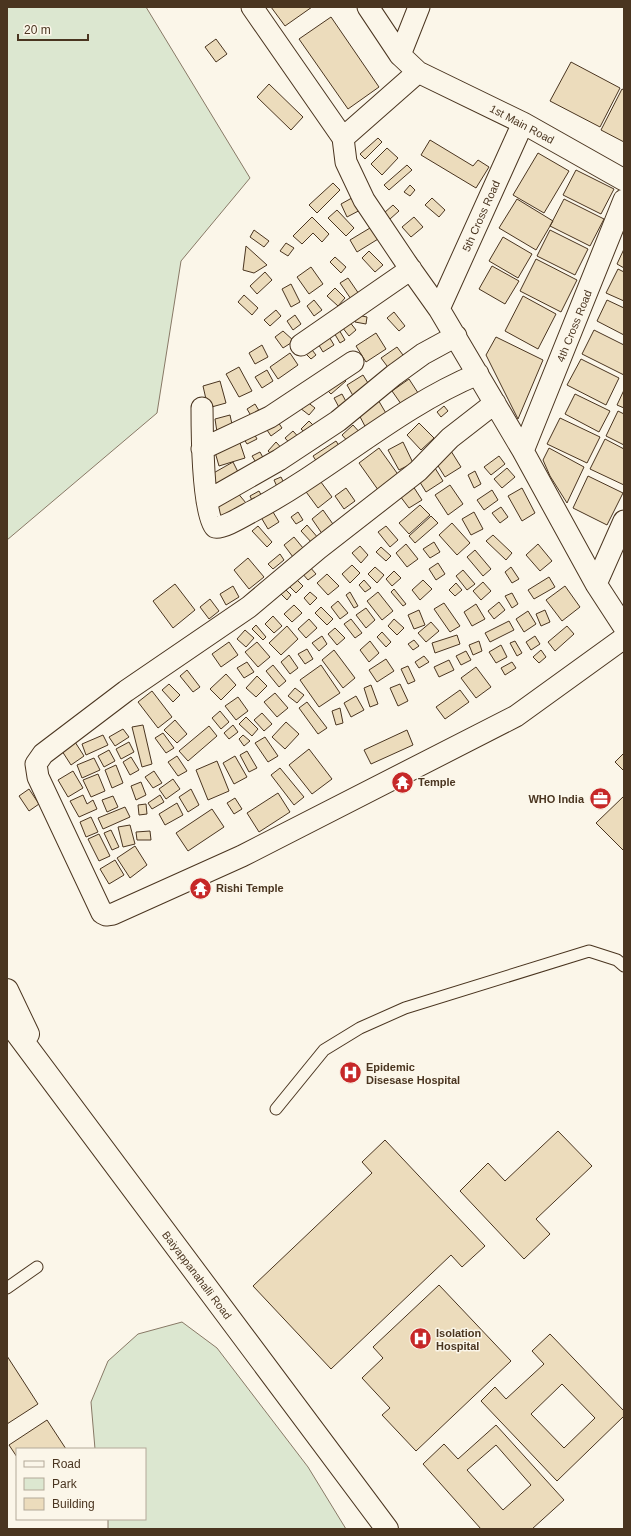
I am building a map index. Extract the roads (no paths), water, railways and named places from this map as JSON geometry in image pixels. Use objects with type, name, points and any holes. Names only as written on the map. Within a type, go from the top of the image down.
[{"type":"street","points":[[252,7],[343,138],[346,162],[364,200],[456,336],[523,451],[596,584],[624,627]]},
{"type":"street","points":[[400,55],[419,7]]},
{"type":"street","name":"1st Main Road","points":[[375,11],[400,55],[418,72],[523,123],[624,180]]},
{"type":"street","points":[[343,138],[418,72]]},
{"type":"street","name":"5th Cross Road","points":[[439,309],[523,123]]},
{"type":"street","name":"4th Cross Road","points":[[523,451],[624,200]]},
{"type":"street","points":[[301,345],[411,269]]},
{"type":"street","points":[[207,501],[279,460],[338,421],[394,375],[423,354],[456,336]]},
{"type":"street","points":[[202,449],[270,417],[353,362]]},
{"type":"street","points":[[202,408],[202,449],[207,501],[211,523],[214,527],[218,528],[281,496],[392,420],[443,389],[478,374]]},
{"type":"street","points":[[495,403],[450,438],[418,471],[318,549],[249,607],[126,691],[43,754],[36,764],[38,777],[102,913],[106,915],[113,914],[242,856],[516,716],[624,638]]},
{"type":"street","points":[[596,584],[624,521]]},
{"type":"street","points":[[7,990],[47,1075]]},
{"type":"street","name":"Baiyappanahalli Road","points":[[7,1020],[387,1529]]},
{"type":"street","points":[[7,1038],[47,1075]]},
{"type":"lane","points":[[276,1109],[324,1050],[360,1028],[405,1008],[589,951],[617,960],[624,966]]},
{"type":"lane","points":[[7,1288],[37,1267]]},
{"type":"place","name":"Temple","points":[[402,782]]},
{"type":"place","name":"WHO India","points":[[600,799]]},
{"type":"place","name":"Rishi Temple","points":[[201,888]]},
{"type":"place","name":"Epidemic Disesase Hospital","points":[[351,1073]]},
{"type":"place","name":"Isolation Hospital","points":[[420,1339]]}]
